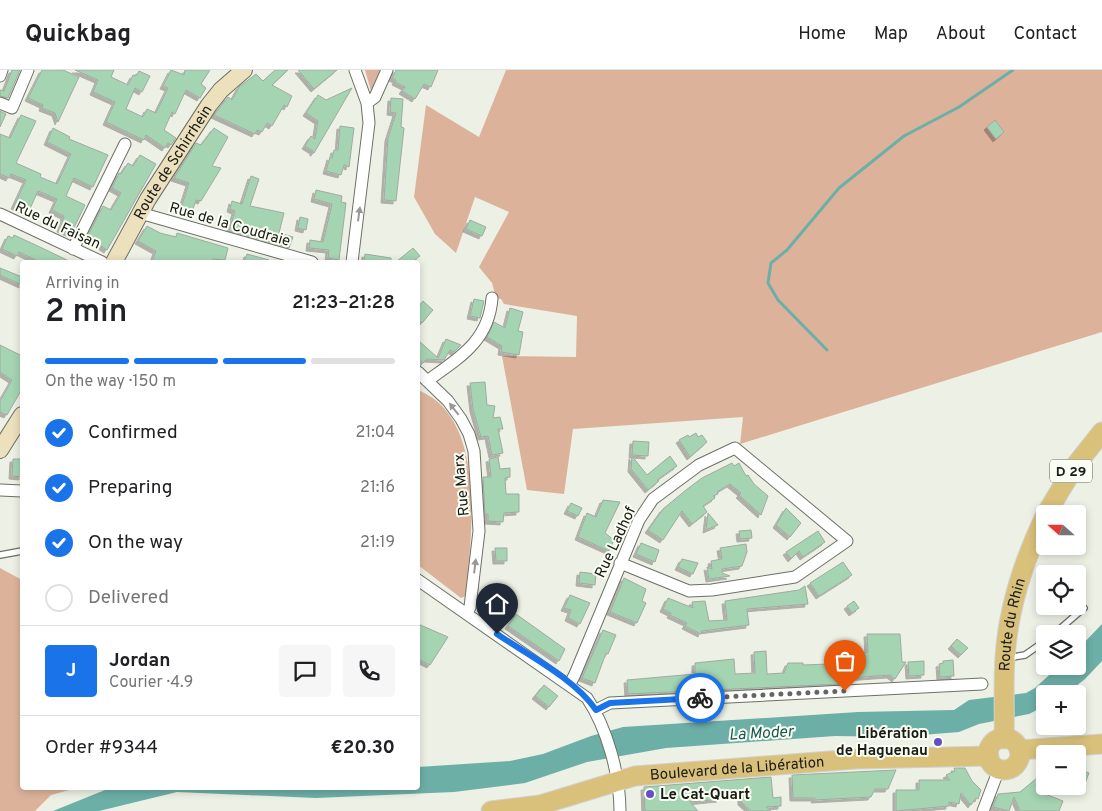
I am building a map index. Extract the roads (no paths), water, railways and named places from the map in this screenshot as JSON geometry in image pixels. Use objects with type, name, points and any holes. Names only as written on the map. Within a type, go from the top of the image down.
[{"type":"main road","name":"Route du Rhin","points":[[1052,505],[1075,466],[1102,432]]},
{"type":"main road","name":"Route du Rhin","points":[[1004,732],[1005,658],[1009,623],[1020,578],[1036,539]]},
{"type":"main road","points":[[1004,732],[1019,750],[1017,764],[1008,770],[994,762],[993,744],[1004,732]]},
{"type":"main road","points":[[1019,750],[1102,744]]},
{"type":"main road","name":"Boulevard de la Libération","points":[[491,811],[540,805],[635,776],[856,759],[994,762]]},
{"type":"street","points":[[0,76],[2,70]]},
{"type":"street","points":[[0,103],[12,108],[28,70]]},
{"type":"street","name":"Route de Schirrhein","points":[[115,260],[140,213],[209,105],[221,90],[244,70]]},
{"type":"street","points":[[352,260],[369,124],[367,103],[355,70]]},
{"type":"street","points":[[367,103],[375,97],[386,70]]},
{"type":"street","points":[[73,249],[124,144]]},
{"type":"street","name":"Rue de la Coudraie","points":[[140,213],[305,260]]},
{"type":"street","name":"Rue du Faisan","points":[[0,214],[98,260]]},
{"type":"street","points":[[427,381],[471,349],[489,318],[492,298]]},
{"type":"street","name":"Rue Marx","points":[[420,374],[448,401],[461,419],[469,434],[474,451],[479,531],[470,608],[467,614]]},
{"type":"street","points":[[0,450],[20,426]]},
{"type":"street","name":"Rue Ladhof","points":[[570,684],[620,563],[639,520],[653,499],[699,465],[735,448],[847,541],[795,577],[712,590],[689,591],[620,563]]},
{"type":"street","points":[[0,490],[20,491]]},
{"type":"street","points":[[420,581],[588,698],[598,716],[619,782],[620,811]]},
{"type":"street","points":[[598,716],[610,703],[982,684]]},
{"type":"street","points":[[983,811],[994,762]]},
{"type":"lane","points":[[0,555],[20,551]]},
{"type":"lane","points":[[1064,625],[1076,615]]},
{"type":"lane","points":[[1005,658],[1025,655],[1036,647]]},
{"type":"water","points":[[1102,624],[1102,661],[1085,679],[1077,685],[1038,685],[1049,675],[1086,675],[1086,641]]},
{"type":"water","name":"La Moder","points":[[1035,688],[1036,710],[1029,714],[979,724],[959,732],[897,737],[835,736],[666,748],[587,762],[525,783],[454,792],[316,798],[177,792],[99,811],[53,811],[105,790],[420,790],[420,767],[510,761],[543,754],[591,736],[623,727],[858,712],[954,710],[969,700],[1026,693]]},
{"type":"waterway","points":[[827,350],[778,300],[768,283],[771,263],[787,250],[839,188],[904,136],[959,107],[1013,70]]},
{"type":"place","name":"Libération de Haguenau","points":[[938,742]]},
{"type":"place","name":"Le Cat-Quart","points":[[650,794]]}]
